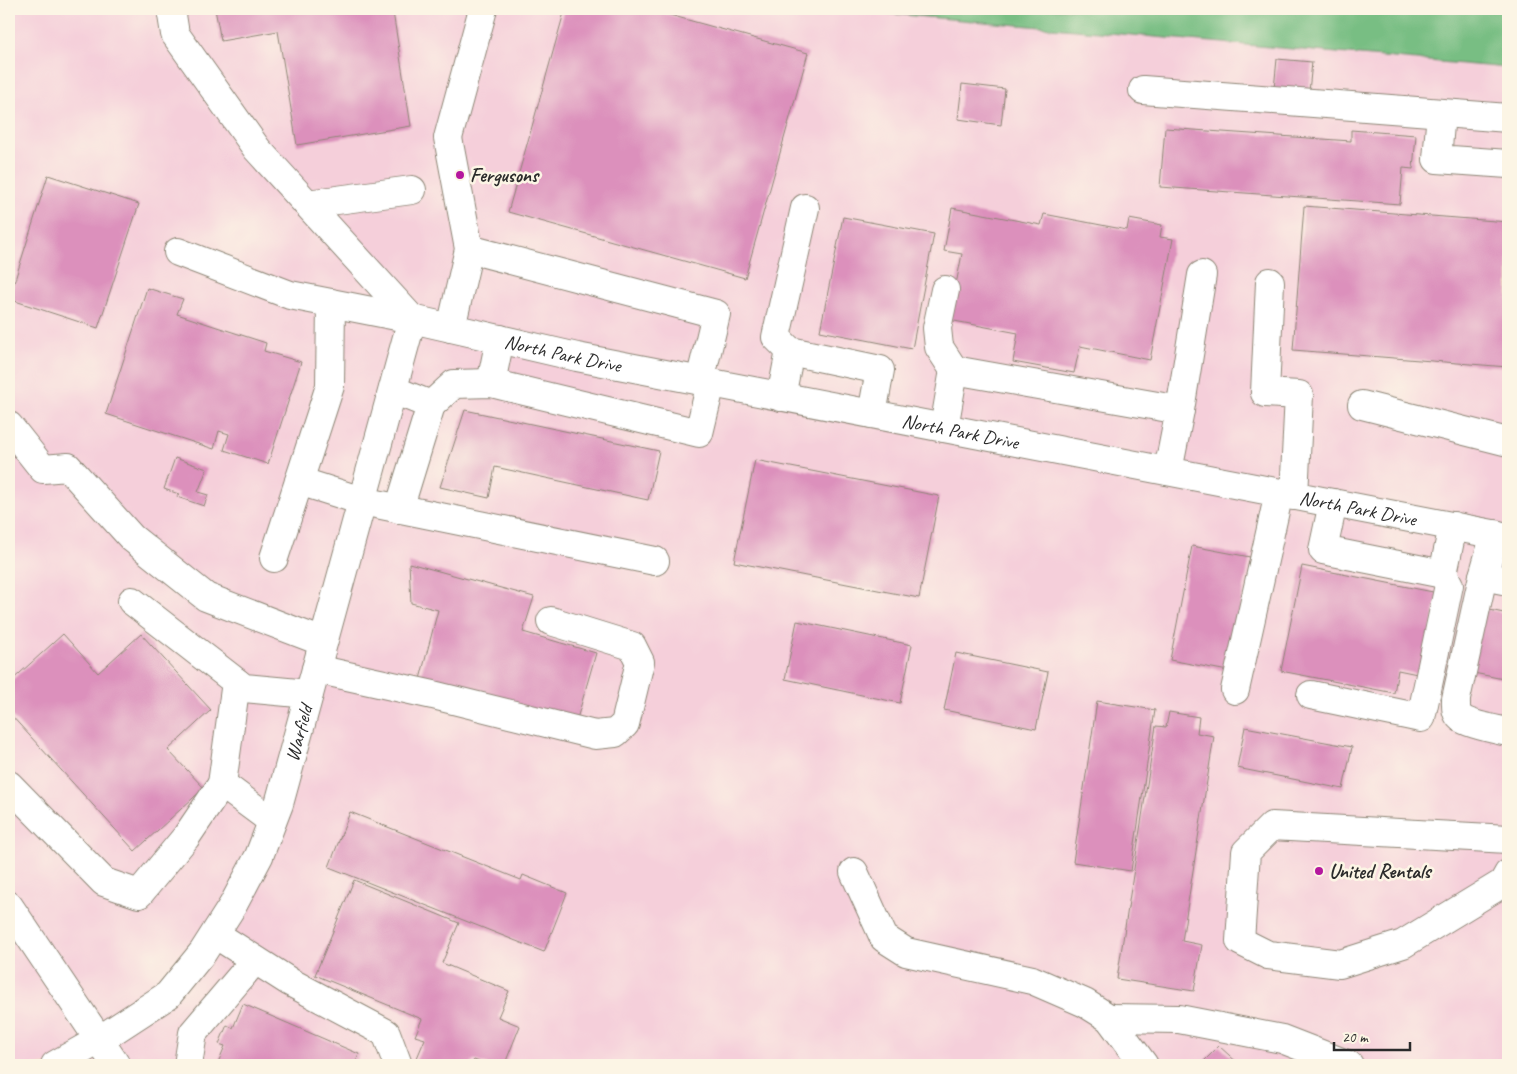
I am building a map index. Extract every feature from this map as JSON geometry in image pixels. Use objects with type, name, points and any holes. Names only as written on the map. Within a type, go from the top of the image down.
[{"type":"street","points":[[171,9],[175,34],[256,149],[412,319]]},
{"type":"street","points":[[451,328],[469,249],[448,138],[483,9]]},
{"type":"street","points":[[1143,90],[1508,118]]},
{"type":"street","points":[[1441,113],[1437,158],[1508,164]]},
{"type":"street","points":[[307,204],[412,190]]},
{"type":"street","points":[[805,208],[776,337],[790,351],[880,370],[872,414]]},
{"type":"street","points":[[399,509],[431,404],[454,384],[491,384],[699,433],[716,314],[469,249]]},
{"type":"street","name":"North Park Drive","points":[[178,252],[290,295],[412,319],[577,357],[1502,536]]},
{"type":"street","points":[[1168,471],[1202,275]]},
{"type":"street","points":[[1235,690],[1287,494],[1299,395],[1265,393],[1270,282]]},
{"type":"street","points":[[944,428],[954,370],[939,347],[937,328],[945,290]]},
{"type":"street","points":[[274,558],[330,386],[331,303]]},
{"type":"street","name":"Warfield","points":[[55,1065],[99,1040],[168,995],[215,934],[259,856],[279,804],[412,319]]},
{"type":"street","points":[[491,384],[500,339]]},
{"type":"street","points":[[782,396],[790,351]]},
{"type":"street","points":[[954,370],[1180,410]]},
{"type":"street","points":[[393,390],[431,404]]},
{"type":"street","points":[[1362,404],[1508,442]]},
{"type":"street","points":[[9,426],[42,469],[68,467],[132,538],[206,597],[323,642]]},
{"type":"street","points":[[299,481],[362,501],[655,561]]},
{"type":"street","points":[[1333,503],[1323,550],[1443,574]]},
{"type":"street","points":[[1311,695],[1421,718],[1450,585],[1443,574],[1453,526]]},
{"type":"street","points":[[1502,536],[1496,579],[1456,699],[1456,710],[1461,718],[1487,728],[1508,732]]},
{"type":"street","points":[[132,601],[244,688],[313,682],[433,696],[595,735],[615,733],[624,724],[640,662],[632,646],[551,622]]},
{"type":"street","points":[[9,785],[104,882],[139,894],[186,837],[222,784],[236,682]]},
{"type":"street","points":[[222,784],[272,821]]},
{"type":"street","points":[[1508,839],[1272,826],[1246,852],[1240,941],[1268,955],[1340,964],[1403,944],[1503,883],[1508,874]]},
{"type":"street","points":[[854,872],[884,938],[906,952],[1032,980],[1085,1003],[1109,1018],[1144,1065]]},
{"type":"street","points":[[9,906],[116,1065]]},
{"type":"street","points":[[215,934],[290,982],[386,1033],[398,1065]]},
{"type":"street","points":[[188,1065],[193,1033],[255,960]]},
{"type":"street","points":[[1109,1018],[1178,1019],[1282,1039],[1347,1065]]},
{"type":"shaded area","points":[[9,9],[845,9],[1508,68],[1508,1065],[9,1065]]},
{"type":"green space","points":[[845,9],[1508,9],[1508,68],[847,10]]},
{"type":"building","points":[[215,9],[394,9],[411,126],[297,145],[278,31],[221,41]]},
{"type":"building","points":[[565,9],[648,9],[808,53],[745,278],[508,212]]},
{"type":"building","points":[[1277,59],[1312,62],[1309,92],[1274,89]]},
{"type":"building","points":[[962,84],[1005,89],[1001,125],[958,119]]},
{"type":"building","points":[[1165,128],[1351,141],[1351,130],[1416,135],[1413,169],[1403,168],[1400,204],[1160,187]]},
{"type":"building","points":[[48,175],[139,204],[98,328],[9,299]]},
{"type":"building","points":[[1304,206],[1508,222],[1508,367],[1293,350]]},
{"type":"building","points":[[952,208],[1041,225],[1044,214],[1127,230],[1129,219],[1162,225],[1160,237],[1173,239],[1150,360],[1080,346],[1074,373],[1013,362],[1018,333],[949,320],[962,254],[944,251]]},
{"type":"building","points":[[843,217],[934,234],[912,349],[820,331]]},
{"type":"building","points":[[147,288],[183,299],[177,314],[266,343],[264,351],[301,362],[268,464],[224,450],[229,434],[219,431],[214,449],[106,414]]},
{"type":"building","points":[[465,410],[659,451],[648,500],[495,467],[489,498],[440,487]]},
{"type":"building","points":[[175,458],[207,469],[198,492],[208,495],[204,506],[177,497],[179,494],[164,489]]},
{"type":"building","points":[[755,460],[939,496],[919,598],[734,562]]},
{"type":"building","points":[[1192,546],[1250,557],[1228,671],[1170,660]]},
{"type":"building","points":[[409,563],[534,597],[523,632],[596,653],[575,726],[419,683],[438,610],[411,603]]},
{"type":"building","points":[[1302,566],[1438,593],[1422,675],[1398,670],[1394,693],[1281,671]]},
{"type":"building","points":[[1481,608],[1508,614],[1508,680],[1469,672]]},
{"type":"building","points":[[797,621],[912,645],[900,703],[785,679]]},
{"type":"building","points":[[63,634],[98,673],[141,634],[211,710],[168,750],[204,788],[135,851],[9,713],[9,683]]},
{"type":"building","points":[[956,653],[1048,672],[1036,729],[944,710]]},
{"type":"building","points":[[1097,701],[1155,710],[1131,871],[1073,862]]},
{"type":"building","points":[[1169,712],[1199,717],[1197,733],[1214,736],[1182,941],[1202,945],[1194,991],[1117,979],[1156,726],[1166,727]]},
{"type":"building","points":[[1245,727],[1352,747],[1343,789],[1237,768]]},
{"type":"building","points":[[350,812],[521,880],[523,875],[567,893],[544,952],[329,867]]},
{"type":"building","points":[[354,880],[459,923],[442,963],[509,991],[498,1017],[520,1026],[506,1061],[498,1065],[488,1065],[474,1060],[471,1065],[414,1065],[425,1039],[415,1036],[422,1019],[315,975]]},
{"type":"building","points":[[243,1004],[359,1054],[355,1065],[217,1065],[225,1046],[219,1044],[227,1025],[233,1028]]},
{"type":"building","points":[[1219,1046],[1240,1065],[1200,1065]]},
{"type":"place","name":"Fergusons","points":[[460,175]]},
{"type":"place","name":"United Rentals","points":[[1319,871]]}]
